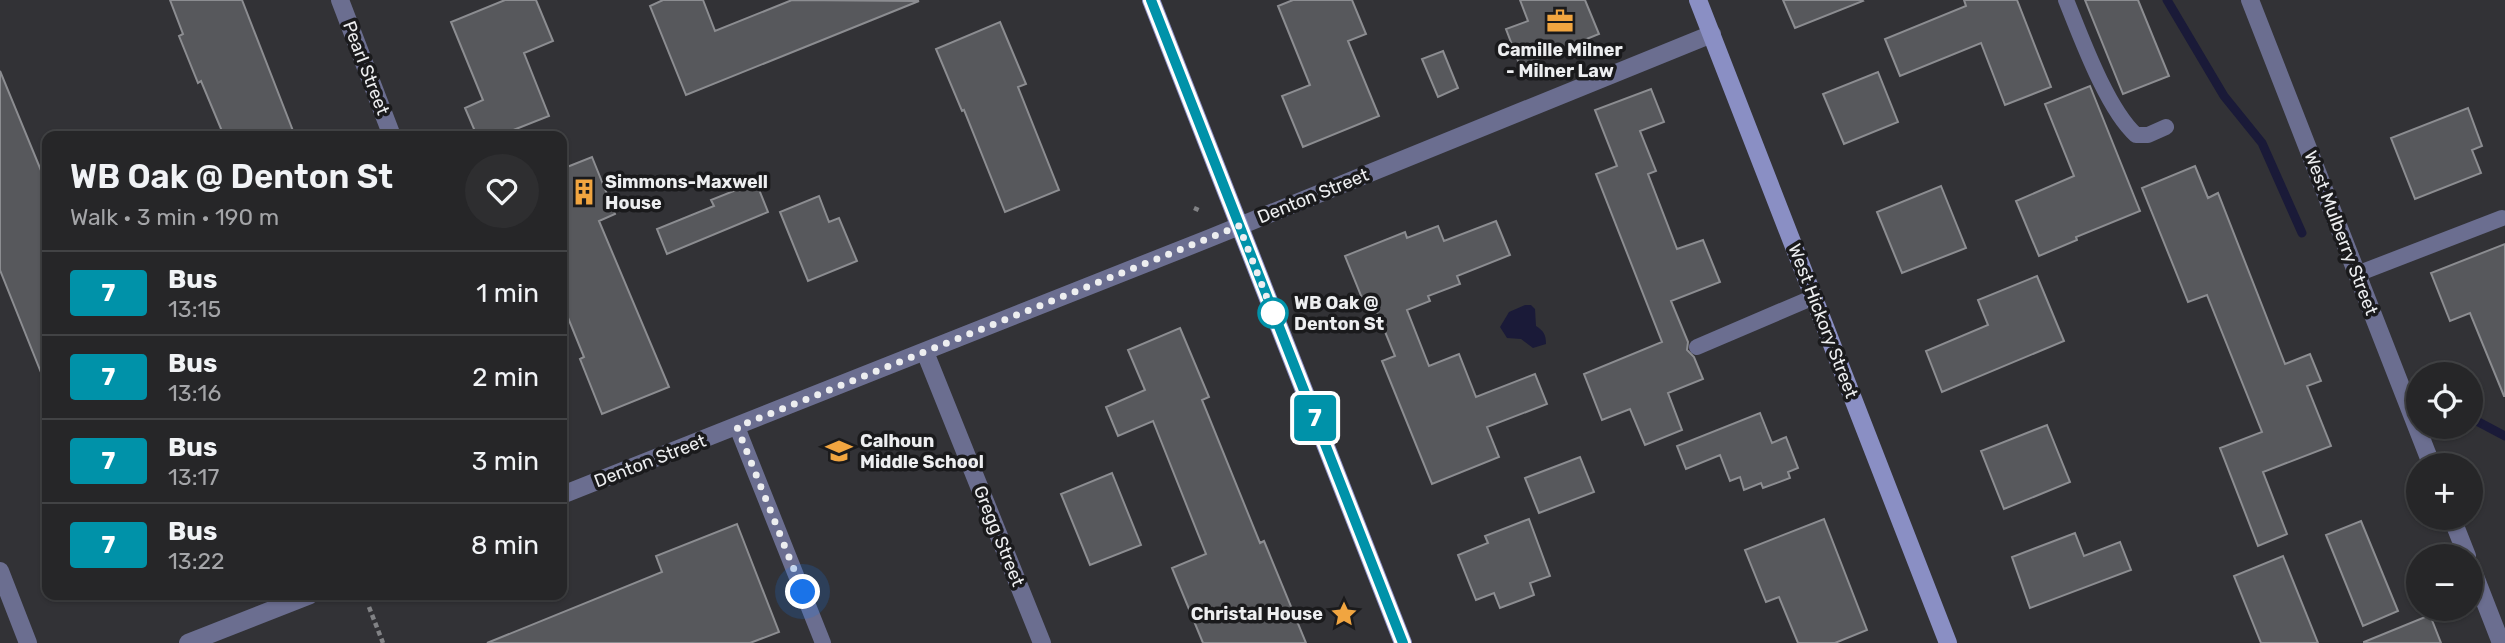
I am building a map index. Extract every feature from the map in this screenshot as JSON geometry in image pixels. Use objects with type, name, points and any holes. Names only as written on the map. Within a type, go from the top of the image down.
[{"type":"main road","points":[[1151,0],[1403,643]]},
{"type":"main road","name":"West Hickory Street","points":[[1698,0],[1948,643]]},
{"type":"street","name":"Pearl Street","points":[[341,0],[390,131]]},
{"type":"street","name":"West Mulberry Street","points":[[2250,0],[2427,453]]},
{"type":"street","name":"Denton Street","points":[[567,493],[925,352],[1712,34]]},
{"type":"street","name":"Gregg Street","points":[[925,352],[1042,643]]},
{"type":"street","points":[[0,571],[28,643]]},
{"type":"street","points":[[2483,597],[2501,643]]},
{"type":"street","points":[[188,643],[297,600]]},
{"type":"lane","points":[[2066,0],[2090,61],[2127,126],[2136,135],[2148,135],[2166,127]]},
{"type":"lane","points":[[2357,274],[2502,218]]},
{"type":"lane","points":[[1697,346],[1814,297]]},
{"type":"lane","points":[[737,427],[823,643]]},
{"type":"path","points":[[1194,208],[1201,211]]},
{"type":"path","points":[[369,607],[383,643]]},
{"type":"shaded area","points":[[1531,305],[1535,309],[1536,326],[1544,334],[1546,344],[1533,348],[1521,339],[1507,338],[1500,327],[1509,312]]},
{"type":"building","points":[[170,0],[242,0],[293,131],[222,131],[179,36],[183,34]]},
{"type":"building","points":[[505,0],[536,0],[553,41],[524,53],[549,116],[511,131],[475,131],[465,108],[483,100],[451,22]]},
{"type":"building","points":[[663,0],[703,0],[715,31],[792,0],[919,1],[686,95],[650,6]]},
{"type":"building","points":[[1293,0],[1352,0],[1366,34],[1348,41],[1379,116],[1303,147],[1282,96],[1310,85],[1278,6]]},
{"type":"building","points":[[1520,0],[1585,0],[1599,34],[1520,66],[1506,29],[1528,21]]},
{"type":"building","points":[[1783,0],[1862,0],[1863,1],[1795,28]]},
{"type":"building","points":[[1964,0],[2017,0],[2051,87],[2005,105],[1981,43],[1900,76],[1885,39],[1966,6]]},
{"type":"building","points":[[2085,0],[2138,0],[2169,76],[2123,94]]},
{"type":"building","points":[[1000,22],[1026,84],[1018,87],[1059,190],[1005,212],[936,49]]},
{"type":"building","points":[[1443,51],[1458,88],[1438,97],[1422,59]]},
{"type":"building","points":[[0,71],[42,173],[42,375],[0,270]]},
{"type":"building","points":[[1878,72],[1898,122],[1844,144],[1823,94]]},
{"type":"building","points":[[2090,86],[2140,211],[2076,237],[2077,240],[2039,256],[2016,201],[2074,176],[2045,104]]},
{"type":"building","points":[[1651,89],[1664,122],[1640,131],[1656,171],[1648,174],[1677,249],[1703,240],[1720,282],[1671,301],[1688,342],[1687,350],[1694,357],[1703,379],[1668,393],[1682,430],[1645,445],[1630,409],[1602,420],[1584,374],[1662,342],[1596,174],[1617,166],[1595,110]]},
{"type":"building","points":[[2468,108],[2482,146],[2472,150],[2481,173],[2415,199],[2391,138]]},
{"type":"building","points":[[592,157],[615,214],[599,221],[669,387],[602,414],[580,359],[584,357],[567,315],[567,167]]},
{"type":"building","points":[[2195,166],[2208,198],[2218,193],[2285,364],[2310,354],[2321,381],[2307,386],[2331,446],[2263,472],[2287,534],[2258,546],[2220,448],[2262,432],[2207,295],[2188,302],[2142,188]]},
{"type":"building","points":[[756,182],[768,212],[667,254],[657,229],[714,206],[711,200]]},
{"type":"building","points":[[1941,186],[1966,248],[1902,273],[1877,212]]},
{"type":"building","points":[[819,196],[829,222],[839,218],[857,261],[808,281],[780,212]]},
{"type":"building","points":[[1496,221],[1510,255],[1457,276],[1460,284],[1428,296],[1430,301],[1407,310],[1429,366],[1459,354],[1476,397],[1535,374],[1547,404],[1487,427],[1499,457],[1432,484],[1382,361],[1395,356],[1372,300],[1364,303],[1345,256],[1405,232],[1407,238],[1438,226],[1444,241]]},
{"type":"building","points":[[2505,244],[2504,396],[2470,313],[2450,321],[2431,273]]},
{"type":"building","points":[[2037,276],[2064,341],[1942,392],[1926,351],[1988,325],[1978,300]]},
{"type":"building","points":[[1180,328],[1209,397],[1202,400],[1260,543],[1264,541],[1306,643],[1203,643],[1172,568],[1206,554],[1153,421],[1118,436],[1106,407],[1145,390],[1128,350]]},
{"type":"building","points":[[1760,413],[1772,443],[1786,437],[1798,468],[1788,472],[1790,478],[1763,488],[1761,483],[1744,490],[1740,477],[1730,481],[1720,455],[1686,469],[1677,446]]},
{"type":"building","points":[[2047,425],[2070,482],[2004,509],[1981,451]]},
{"type":"building","points":[[1580,457],[1594,492],[1539,513],[1525,478]]},
{"type":"building","points":[[1112,473],[1141,545],[1090,565],[1061,494]]},
{"type":"building","points":[[1529,519],[1550,576],[1530,583],[1534,595],[1500,608],[1494,593],[1476,600],[1458,555],[1488,543],[1485,536]]},
{"type":"building","points":[[1824,519],[1867,630],[1835,643],[1798,643],[1779,597],[1766,602],[1745,550]]},
{"type":"building","points":[[2361,521],[2398,611],[2363,626],[2326,535]]},
{"type":"building","points":[[737,524],[779,632],[750,643],[487,643],[662,572],[656,556]]},
{"type":"building","points":[[2075,533],[2084,556],[2120,542],[2131,570],[2030,608],[2012,557]]},
{"type":"building","points":[[2283,556],[2318,643],[2261,643],[2234,576]]},
{"type":"building","points":[[2415,621],[2432,621],[2441,643],[2364,643]]},
{"type":"waterway","points":[[2167,0],[2224,96],[2262,143],[2302,233]]},
{"type":"waterway","points":[[2483,424],[2505,436]]},
{"type":"bus line","name":"7","points":[[1151,0],[1403,643]]},
{"type":"place","name":"Camille Milner - Milner Law","points":[[1560,21]]},
{"type":"place","name":"Simmons-Maxwell House","points":[[584,192]]},
{"type":"place","name":"WB Oak @ Denton St","points":[[1273,313]]},
{"type":"place","name":"Calhoun Middle School","points":[[839,451]]},
{"type":"place","name":"Christal House","points":[[1344,614]]},
{"type":"route","points":[[803,592],[737,427],[1239,226],[1276,321],[1273,313]]}]
